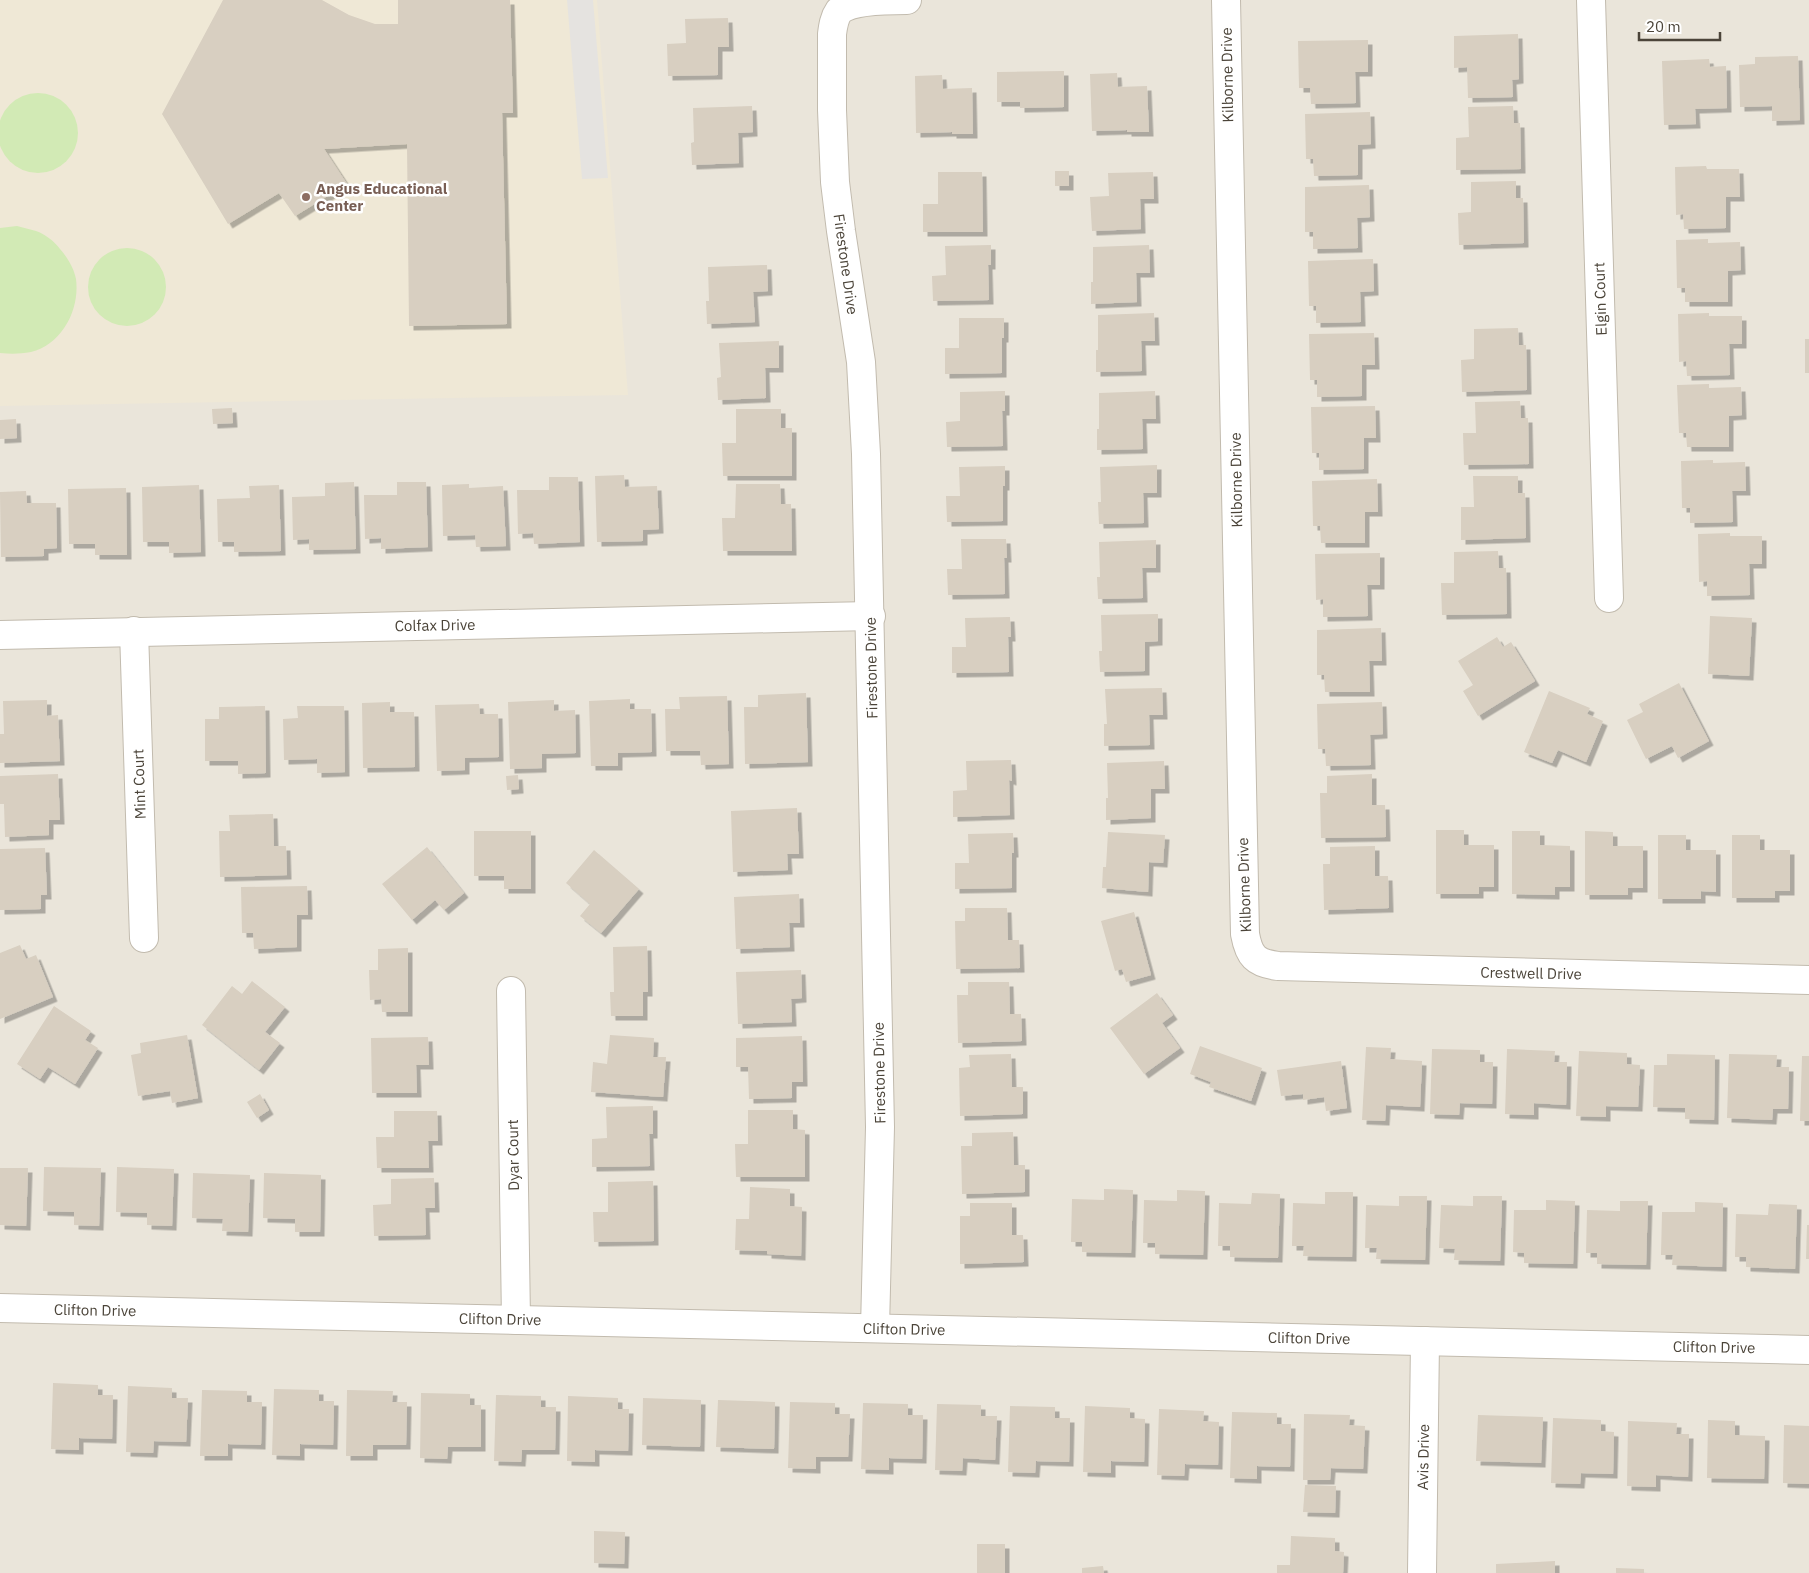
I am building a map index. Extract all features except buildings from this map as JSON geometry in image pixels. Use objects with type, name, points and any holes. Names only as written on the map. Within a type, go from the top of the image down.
[{"type":"street","name":"Firestone Drive","points":[[875,1328],[880,1127],[871,616],[864,393],[835,182],[832,110],[832,34],[834,22],[839,11],[849,4],[861,1],[907,0]]},
{"type":"street","name":"Kilborne Drive","points":[[1226,0],[1245,934],[1247,948],[1254,958]]},
{"type":"street","name":"Elgin Court","points":[[1591,0],[1608,598]]},
{"type":"street","name":"Colfax Drive","points":[[0,634],[871,616]]},
{"type":"street","name":"Mint Court","points":[[134,631],[144,938]]},
{"type":"street","name":"Crestwell Drive","points":[[1254,958],[1266,965],[1278,966],[1809,980]]},
{"type":"street","name":"Dyar Court","points":[[511,991],[516,1320]]},
{"type":"street","name":"Clifton Drive","points":[[0,1308],[1809,1350]]},
{"type":"street","name":"Avis Drive","points":[[1422,1573],[1425,1341]]},
{"type":"shaded area","points":[[0,0],[1809,0],[1809,1573],[0,1573]]},
{"type":"shaded area","name":"Angus Educational Center","points":[[0,0],[597,0],[628,395],[0,406]]},
{"type":"shaded area","points":[[567,0],[593,0],[608,178],[582,179]]},
{"type":"green space","points":[[38,93],[53,96],[66,105],[75,118],[78,133],[75,148],[66,161],[53,170],[38,173],[23,170],[10,161],[1,148],[-2,133],[1,118],[10,105],[23,96]]},
{"type":"green space","points":[[17,226],[43,234],[63,252],[70,263],[76,279],[75,302],[67,324],[52,342],[31,352],[16,354],[0,353],[0,228]]},
{"type":"green space","points":[[127,248],[142,251],[155,259],[163,272],[166,287],[163,302],[155,315],[142,323],[127,326],[112,323],[99,315],[91,302],[88,287],[91,272],[99,259],[112,251]]},
{"type":"place","name":"Angus Educational Center","points":[[306,197]]}]
